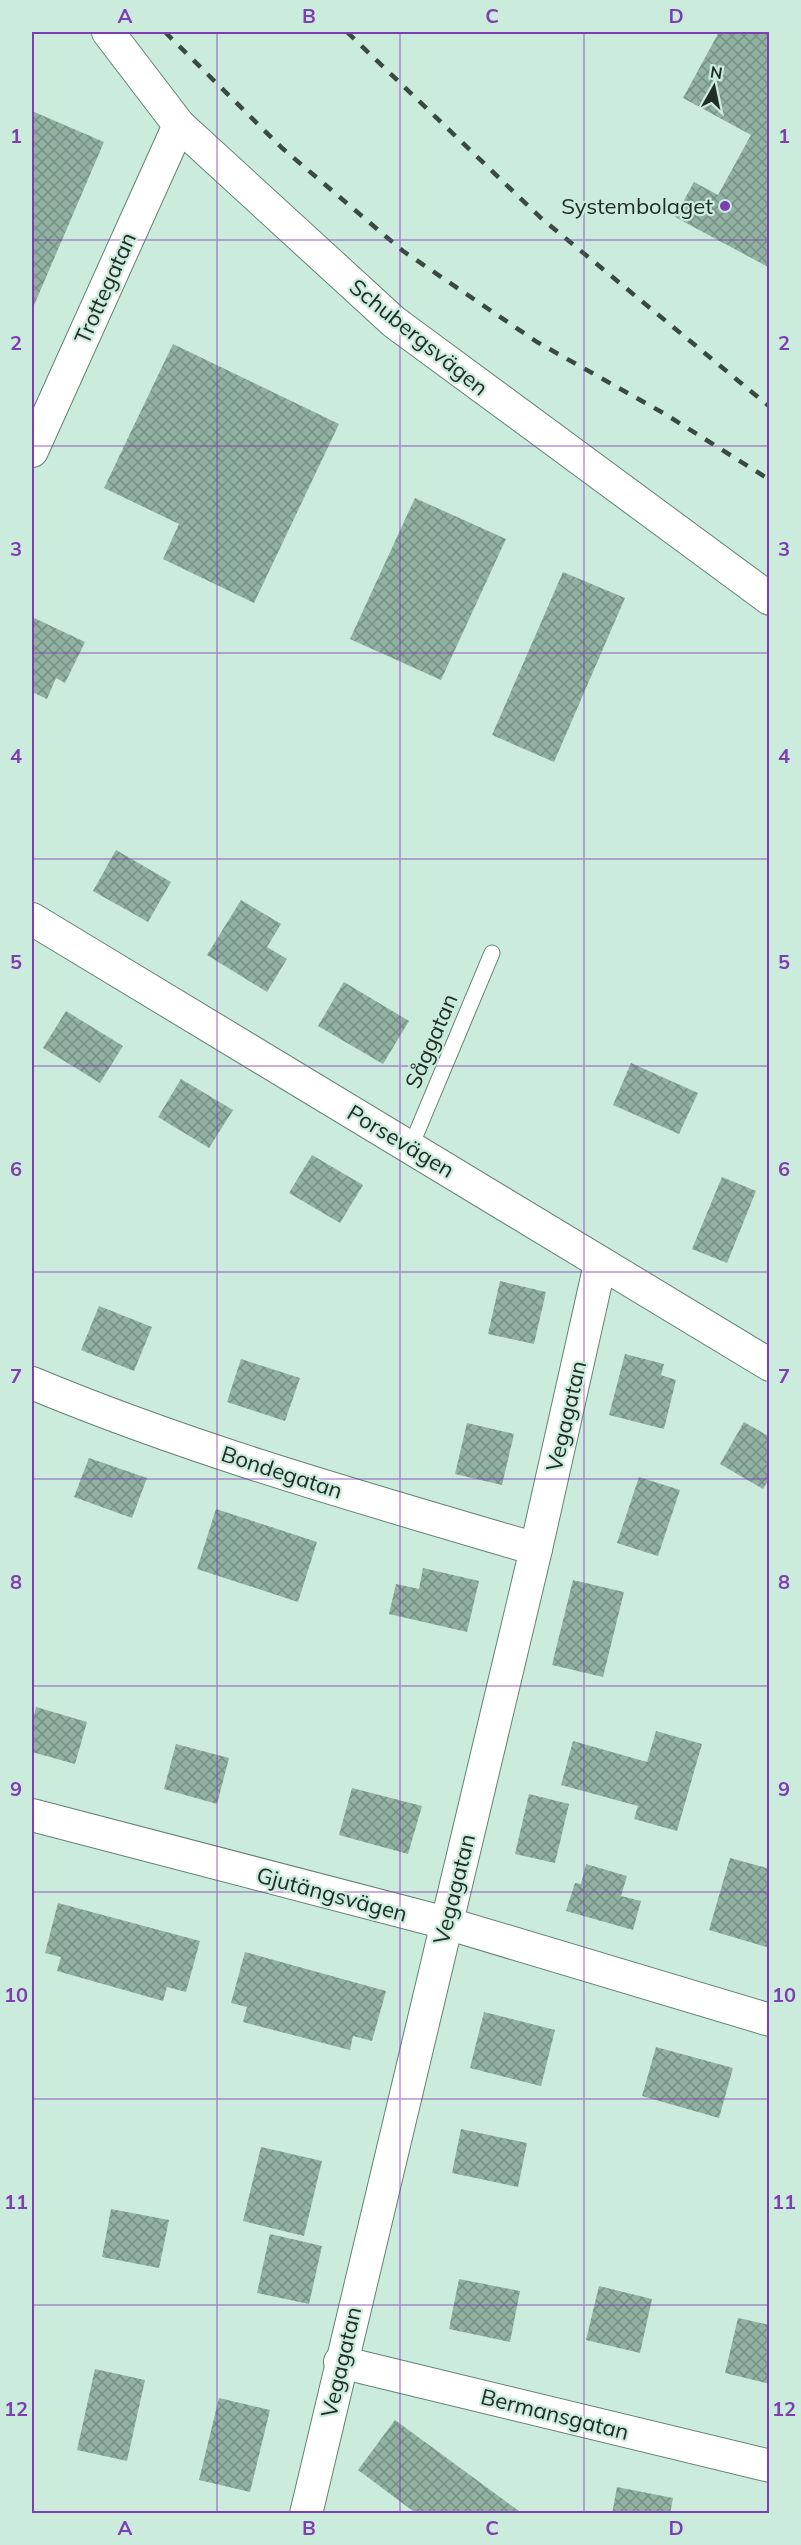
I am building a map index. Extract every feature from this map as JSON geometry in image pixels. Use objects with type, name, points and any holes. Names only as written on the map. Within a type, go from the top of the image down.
[{"type":"street","name":"Schubergsvägen","points":[[108,32],[179,125],[394,322],[770,599]]},
{"type":"street","name":"Trottegatan","points":[[32,451],[179,125]]},
{"type":"street","name":"Porsevägen","points":[[32,919],[770,1365]]},
{"type":"street","name":"Vegagatan","points":[[306,2514],[340,2362],[536,1549],[600,1264]]},
{"type":"street","name":"Bondegatan","points":[[32,1383],[86,1406],[310,1482],[536,1549]]},
{"type":"street","name":"Gjutängsvägen","points":[[32,1815],[446,1923],[770,2020]]},
{"type":"street","name":"Bermansgatan","points":[[340,2362],[770,2466]]},
{"type":"lane","name":"Såggatan","points":[[411,1146],[492,953]]},
{"type":"building","points":[[719,32],[770,32],[770,268],[675,217],[694,182],[718,195],[751,135],[683,98]]},
{"type":"building","points":[[32,111],[104,142],[32,310]]},
{"type":"building","points":[[173,344],[339,424],[254,603],[163,559],[179,524],[104,488]]},
{"type":"building","points":[[415,498],[506,539],[441,680],[350,639]]},
{"type":"building","points":[[563,572],[625,598],[554,762],[492,735]]},
{"type":"building","points":[[32,617],[85,642],[65,683],[56,678],[47,699],[32,692]]},
{"type":"building","points":[[116,850],[171,882],[148,922],[93,891]]},
{"type":"building","points":[[241,900],[281,924],[267,947],[287,959],[267,992],[207,955]]},
{"type":"building","points":[[344,982],[409,1021],[383,1064],[318,1026]]},
{"type":"building","points":[[66,1011],[123,1046],[100,1083],[43,1048]]},
{"type":"building","points":[[631,1063],[698,1093],[679,1134],[613,1105]]},
{"type":"building","points":[[181,1079],[233,1110],[209,1148],[158,1117]]},
{"type":"building","points":[[312,1155],[363,1185],[340,1223],[289,1193]]},
{"type":"building","points":[[722,1177],[756,1191],[727,1263],[692,1249]]},
{"type":"building","points":[[500,1281],[546,1292],[534,1344],[488,1334]]},
{"type":"building","points":[[99,1306],[152,1327],[134,1371],[81,1350]]},
{"type":"building","points":[[625,1354],[664,1364],[661,1375],[676,1380],[664,1429],[609,1415]]},
{"type":"building","points":[[241,1359],[300,1378],[285,1421],[227,1402]]},
{"type":"building","points":[[744,1422],[770,1437],[770,1478],[763,1489],[720,1464]]},
{"type":"building","points":[[467,1423],[514,1434],[502,1485],[455,1474]]},
{"type":"building","points":[[89,1458],[147,1478],[132,1518],[74,1497]]},
{"type":"building","points":[[639,1477],[680,1490],[658,1556],[617,1543]]},
{"type":"building","points":[[216,1509],[317,1542],[298,1602],[197,1569]]},
{"type":"building","points":[[423,1568],[479,1581],[467,1632],[389,1614],[396,1584],[419,1589]]},
{"type":"building","points":[[573,1580],[624,1592],[603,1677],[552,1665]]},
{"type":"building","points":[[36,1707],[87,1722],[75,1764],[32,1752],[32,1724]]},
{"type":"building","points":[[656,1731],[702,1744],[677,1831],[634,1819],[638,1806],[561,1785],[573,1741],[647,1762]]},
{"type":"building","points":[[176,1744],[229,1758],[217,1804],[164,1789]]},
{"type":"building","points":[[352,1788],[422,1806],[408,1854],[339,1835]]},
{"type":"building","points":[[529,1794],[569,1804],[555,1863],[515,1854]]},
{"type":"building","points":[[730,1858],[770,1869],[770,1948],[709,1930]]},
{"type":"building","points":[[586,1864],[627,1876],[621,1896],[641,1901],[633,1930],[566,1911],[575,1883],[581,1884]]},
{"type":"building","points":[[58,1903],[200,1941],[186,1992],[167,1987],[163,2001],[57,1971],[61,1957],[45,1953]]},
{"type":"building","points":[[245,1952],[386,1991],[372,2041],[353,2036],[350,2050],[243,2022],[247,2007],[231,2003]]},
{"type":"building","points":[[484,2012],[555,2030],[541,2086],[470,2068]]},
{"type":"building","points":[[656,2047],[733,2068],[719,2118],[642,2096]]},
{"type":"building","points":[[461,2129],[527,2143],[518,2187],[452,2173]]},
{"type":"building","points":[[261,2147],[322,2161],[304,2236],[243,2221]]},
{"type":"building","points":[[111,2209],[169,2220],[159,2268],[102,2257]]},
{"type":"building","points":[[270,2234],[322,2246],[309,2304],[257,2293]]},
{"type":"building","points":[[459,2279],[520,2291],[510,2342],[449,2329]]},
{"type":"building","points":[[599,2286],[652,2299],[640,2353],[586,2340]]},
{"type":"building","points":[[738,2318],[770,2325],[770,2384],[725,2373]]},
{"type":"building","points":[[95,2369],[145,2380],[127,2461],[77,2450]]},
{"type":"building","points":[[219,2398],[270,2410],[250,2492],[199,2480]]},
{"type":"building","points":[[395,2420],[523,2514],[417,2514],[358,2470]]},
{"type":"building","points":[[617,2487],[673,2498],[670,2514],[612,2514]]},
{"type":"railway","points":[[165,32],[282,148],[403,251],[537,342],[665,414],[770,480]]},
{"type":"railway","points":[[347,32],[541,218],[770,407]]},
{"type":"place","name":"Systembolaget","points":[[725,206]]}]
